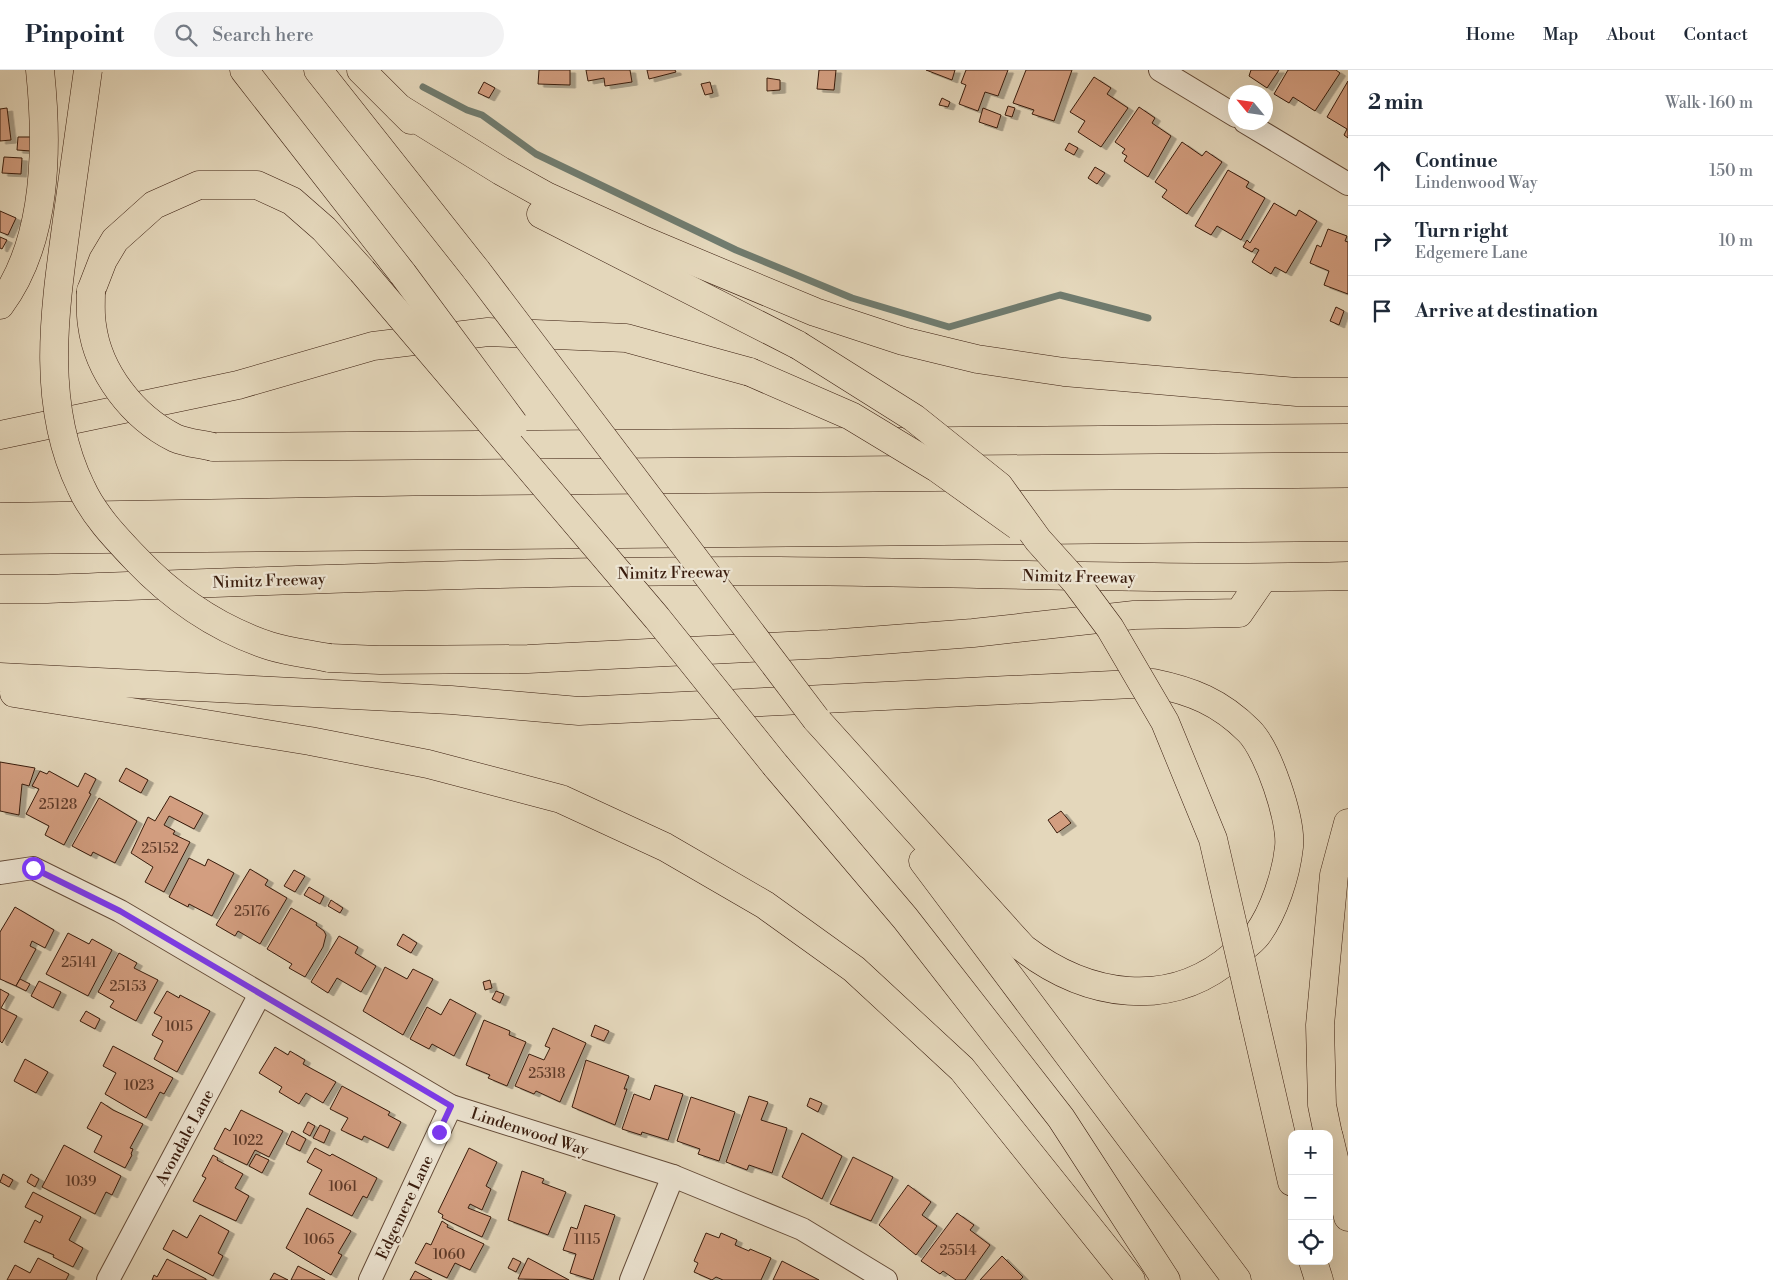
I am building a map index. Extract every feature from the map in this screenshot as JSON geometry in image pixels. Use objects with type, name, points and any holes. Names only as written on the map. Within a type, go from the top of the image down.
[{"type":"highway","points":[[0,305],[22,271],[35,232],[42,168],[44,112],[40,70]]},
{"type":"highway","points":[[88,70],[57,296],[53,350],[58,412],[67,453],[81,488],[112,534],[172,594],[205,616],[238,634],[272,646],[329,658],[380,660],[528,659],[829,644],[974,633],[1134,615],[1239,613],[1263,578]]},
{"type":"highway","points":[[244,70],[404,274],[657,618]]},
{"type":"highway","points":[[304,70],[394,166]]},
{"type":"highway","points":[[318,70],[476,271],[816,719],[1237,1280]]},
{"type":"highway","points":[[361,70],[448,155],[520,203],[756,321],[798,344],[914,418],[999,486],[1038,540],[1074,580],[1110,628],[1165,722],[1213,839],[1290,1175]]},
{"type":"highway","points":[[399,108],[501,171],[546,196],[645,241],[815,312],[903,341],[976,359],[1064,372],[1297,392],[1348,392]]},
{"type":"highway","points":[[1166,1280],[1062,1118],[905,918],[776,766],[657,618],[362,271],[324,229],[292,200],[258,185],[200,185],[154,205],[116,240],[103,260],[91,291],[91,324],[98,354],[117,388],[145,420],[177,439],[212,447],[1348,438]]},
{"type":"highway","points":[[0,435],[238,385],[373,346],[488,332],[626,338],[750,372],[851,416],[937,468],[1038,540]]},
{"type":"highway","points":[[0,517],[423,510],[1348,502]]},
{"type":"highway","points":[[0,540],[1348,527]]},
{"type":"highway","name":"Nimitz Freeway","points":[[0,589],[47,589],[427,574],[768,571],[1263,578],[1348,576]]},
{"type":"highway","points":[[0,677],[451,700],[579,710],[1153,683],[1188,690],[1221,707],[1250,732],[1270,766],[1282,799],[1289,845],[1280,890],[1256,936],[1217,970],[1179,986],[1137,992],[1101,987],[1064,975],[1039,961],[1023,948],[816,719]]},
{"type":"highway","points":[[0,690],[310,741],[428,764],[561,799],[665,846],[765,905],[854,969],[962,1069],[1131,1280]]},
{"type":"highway","points":[[1328,1130],[1322,1104],[1320,1025],[1334,875],[1348,823]]},
{"type":"highway","points":[[1333,1153],[1348,1217]]},
{"type":"highway","points":[[1313,1265],[1319,1280]]},
{"type":"street","points":[[1160,70],[1228,111]]},
{"type":"street","points":[[1258,130],[1348,184]]},
{"type":"street","name":"Lindenwood Way","points":[[0,873],[33,868],[120,911],[451,1106],[673,1176],[802,1229],[886,1280]]},
{"type":"street","name":"Avondale Lane","points":[[108,1280],[260,994]]},
{"type":"street","name":"Edgemere Lane","points":[[370,1280],[451,1106]]},
{"type":"street","points":[[631,1280],[673,1176]]},
{"type":"building","points":[[539,70],[570,70],[570,85],[538,84]]},
{"type":"building","points":[[586,70],[630,70],[632,82],[605,86],[604,78],[588,81]]},
{"type":"building","points":[[647,70],[675,70],[676,72],[649,79]]},
{"type":"building","points":[[819,70],[836,70],[834,90],[817,89]]},
{"type":"building","points":[[926,70],[955,70],[952,80]]},
{"type":"building","points":[[966,70],[1008,70],[998,96],[985,92],[978,111],[959,104],[966,85],[961,83]]},
{"type":"building","points":[[1026,70],[1072,70],[1054,121],[1032,114],[1034,110],[1013,103]]},
{"type":"building","points":[[1251,70],[1279,70],[1269,85],[1262,85],[1249,76]]},
{"type":"building","points":[[1288,70],[1336,70],[1340,73],[1315,111],[1293,97],[1289,103],[1274,94]]},
{"type":"building","points":[[1094,77],[1111,88],[1107,94],[1128,108],[1101,147],[1078,132],[1085,121],[1070,112]]},
{"type":"building","points":[[767,78],[780,80],[780,90],[767,91]]},
{"type":"building","points":[[1348,81],[1348,138],[1344,135],[1347,129],[1327,117]]},
{"type":"building","points":[[484,82],[495,88],[489,98],[478,93]]},
{"type":"building","points":[[710,82],[713,93],[705,95],[701,84]]},
{"type":"building","points":[[942,98],[950,102],[948,107],[939,105]]},
{"type":"building","points":[[1008,106],[1015,108],[1012,117],[1005,115]]},
{"type":"building","points":[[1139,107],[1155,118],[1152,123],[1171,136],[1148,177],[1124,161],[1127,156],[1122,153],[1125,149],[1115,142]]},
{"type":"building","points":[[7,108],[11,140],[0,141],[0,109]]},
{"type":"building","points":[[983,108],[1001,115],[997,128],[979,122]]},
{"type":"building","points":[[18,137],[31,137],[31,151],[17,150]]},
{"type":"building","points":[[1182,142],[1202,156],[1206,151],[1222,162],[1187,214],[1162,197],[1167,190],[1155,182]]},
{"type":"building","points":[[1069,143],[1078,148],[1074,155],[1065,150]]},
{"type":"building","points":[[4,157],[22,158],[21,174],[2,173]]},
{"type":"building","points":[[1095,167],[1105,173],[1097,184],[1088,178]]},
{"type":"building","points":[[1228,170],[1249,182],[1246,187],[1265,198],[1241,240],[1217,226],[1211,235],[1195,226]]},
{"type":"building","points":[[1274,203],[1296,216],[1299,210],[1317,221],[1286,273],[1275,267],[1271,274],[1252,262],[1259,250],[1255,248],[1252,252],[1243,247],[1247,240],[1250,243]]},
{"type":"building","points":[[0,211],[16,218],[8,235],[0,232]]},
{"type":"building","points":[[1328,229],[1347,236],[1345,241],[1348,242],[1348,294],[1324,285],[1329,271],[1310,263],[1317,245],[1321,247]]},
{"type":"building","points":[[0,237],[7,240],[2,249],[0,248]]},
{"type":"building","points":[[1336,307],[1344,311],[1339,325],[1330,321]]},
{"type":"building","points":[[0,762],[35,768],[29,786],[22,784],[19,815],[0,811]]},
{"type":"building","points":[[126,768],[148,780],[141,793],[119,781]]},
{"type":"building","points":[[40,771],[47,774],[49,771],[78,787],[85,773],[96,779],[89,793],[91,794],[64,845],[45,835],[49,826],[26,814],[39,789],[32,786]]},
{"type":"building","points":[[170,796],[203,813],[194,829],[169,816],[164,825],[175,831],[173,834],[190,842],[164,892],[145,882],[153,867],[131,853],[148,817],[155,821]]},
{"type":"building","points":[[99,798],[137,821],[115,863],[93,852],[91,856],[72,846]]},
{"type":"building","points":[[1061,811],[1071,823],[1057,833],[1048,820]]},
{"type":"building","points":[[189,858],[205,866],[208,859],[234,873],[212,916],[189,904],[188,907],[169,897]]},
{"type":"building","points":[[250,869],[268,880],[265,885],[287,898],[260,944],[238,931],[235,936],[216,925]]},
{"type":"building","points":[[294,870],[305,876],[295,892],[284,886]]},
{"type":"building","points":[[309,887],[324,896],[320,904],[304,895]]},
{"type":"building","points":[[331,900],[343,908],[340,913],[328,906]]},
{"type":"building","points":[[15,907],[54,930],[45,948],[32,941],[30,946],[36,949],[16,986],[0,979],[0,932]]},
{"type":"building","points":[[291,908],[317,923],[316,925],[326,935],[323,947],[305,977],[289,968],[292,964],[267,949]]},
{"type":"building","points":[[68,933],[89,944],[92,939],[112,950],[88,996],[46,974]]},
{"type":"building","points":[[403,934],[417,943],[411,953],[397,945]]},
{"type":"building","points":[[339,936],[358,947],[355,953],[376,966],[361,992],[337,978],[328,993],[311,982]]},
{"type":"building","points":[[119,953],[137,963],[134,968],[158,980],[136,1021],[110,1007],[114,1001],[98,992]]},
{"type":"building","points":[[385,967],[407,979],[413,969],[433,979],[403,1035],[363,1011]]},
{"type":"building","points":[[20,979],[30,984],[26,991],[16,986]]},
{"type":"building","points":[[490,980],[492,988],[485,990],[483,982]]},
{"type":"building","points":[[39,981],[61,992],[53,1008],[31,996]]},
{"type":"building","points":[[0,989],[9,994],[1,1008],[17,1016],[2,1043],[0,1041]]},
{"type":"building","points":[[167,991],[179,998],[180,995],[210,1011],[177,1072],[154,1059],[163,1041],[152,1035],[162,1017],[154,1013]]},
{"type":"building","points":[[496,991],[504,994],[500,1003],[492,999]]},
{"type":"building","points":[[450,999],[476,1013],[454,1056],[432,1044],[429,1049],[410,1039],[427,1007],[441,1015]]},
{"type":"building","points":[[86,1011],[100,1019],[95,1029],[80,1021]]},
{"type":"building","points":[[484,1020],[510,1031],[509,1035],[526,1042],[507,1086],[488,1078],[490,1075],[466,1065]]},
{"type":"building","points":[[595,1025],[609,1031],[604,1041],[591,1036]]},
{"type":"building","points":[[553,1028],[586,1043],[560,1102],[536,1091],[534,1094],[515,1086],[529,1054],[544,1060],[550,1048],[545,1046]]},
{"type":"building","points":[[113,1046],[173,1078],[164,1094],[160,1092],[146,1118],[105,1094],[116,1073],[103,1066]]},
{"type":"building","points":[[275,1047],[288,1055],[290,1051],[305,1060],[303,1064],[336,1082],[323,1103],[306,1093],[299,1104],[279,1092],[282,1087],[259,1073]]},
{"type":"building","points":[[25,1059],[48,1072],[36,1093],[14,1081]]},
{"type":"building","points":[[586,1060],[629,1076],[624,1089],[627,1089],[615,1125],[572,1107]]},
{"type":"building","points":[[655,1085],[683,1094],[668,1140],[642,1132],[641,1135],[622,1129],[634,1094],[650,1100]]},
{"type":"building","points":[[342,1086],[390,1112],[388,1115],[401,1122],[388,1148],[364,1136],[362,1140],[341,1130],[348,1118],[330,1109]]},
{"type":"building","points":[[749,1096],[768,1102],[761,1120],[787,1128],[772,1173],[749,1165],[747,1170],[726,1162]]},
{"type":"building","points":[[691,1097],[735,1112],[719,1161],[698,1154],[700,1149],[677,1141]]},
{"type":"building","points":[[810,1098],[822,1103],[818,1112],[807,1106]]},
{"type":"building","points":[[101,1102],[113,1110],[143,1124],[130,1148],[133,1149],[132,1155],[125,1168],[94,1152],[102,1136],[87,1128]]},
{"type":"building","points":[[241,1110],[283,1131],[269,1157],[255,1150],[247,1165],[214,1149],[225,1128],[230,1131]]},
{"type":"building","points":[[308,1122],[315,1126],[310,1136],[303,1132]]},
{"type":"building","points":[[320,1125],[330,1130],[324,1143],[313,1138]]},
{"type":"building","points":[[292,1131],[306,1139],[300,1151],[286,1144]]},
{"type":"building","points":[[802,1133],[842,1156],[822,1199],[782,1177]]},
{"type":"building","points":[[64,1145],[121,1176],[112,1195],[106,1192],[95,1214],[42,1187]]},
{"type":"building","points":[[315,1148],[330,1156],[332,1154],[377,1178],[367,1198],[363,1196],[352,1216],[309,1194],[322,1170],[307,1162]]},
{"type":"building","points":[[469,1148],[497,1162],[486,1186],[491,1189],[482,1210],[470,1204],[468,1208],[491,1217],[482,1237],[442,1218],[443,1215],[438,1212]]},
{"type":"building","points":[[256,1154],[269,1160],[262,1173],[249,1166]]},
{"type":"building","points":[[213,1155],[218,1158],[217,1160],[243,1174],[235,1188],[249,1196],[236,1221],[193,1201],[206,1178],[202,1176]]},
{"type":"building","points":[[853,1157],[893,1177],[871,1221],[830,1204]]},
{"type":"building","points":[[522,1171],[544,1179],[542,1183],[566,1192],[548,1235],[508,1220]]},
{"type":"building","points":[[3,1174],[13,1180],[9,1187],[0,1182]]},
{"type":"building","points":[[31,1174],[39,1179],[35,1187],[27,1182]]},
{"type":"building","points":[[908,1185],[931,1202],[922,1215],[937,1226],[916,1255],[879,1225]]},
{"type":"building","points":[[33,1192],[81,1217],[69,1240],[83,1248],[73,1267],[53,1257],[54,1255],[24,1242],[35,1220],[40,1223],[43,1216],[25,1207]]},
{"type":"building","points":[[585,1205],[615,1215],[593,1280],[570,1273],[576,1254],[563,1250],[571,1227],[577,1229]]},
{"type":"building","points":[[307,1208],[351,1231],[338,1253],[342,1255],[331,1275],[286,1248]]},
{"type":"building","points":[[957,1213],[974,1225],[970,1230],[990,1245],[965,1280],[956,1280],[943,1271],[940,1274],[921,1261]]},
{"type":"building","points":[[200,1215],[229,1231],[218,1253],[223,1256],[213,1276],[163,1249],[173,1230],[187,1238]]},
{"type":"building","points":[[442,1221],[448,1225],[447,1227],[484,1244],[470,1270],[455,1263],[447,1278],[415,1263],[426,1243],[431,1245]]},
{"type":"building","points":[[706,1233],[719,1238],[721,1233],[737,1240],[735,1245],[771,1258],[761,1280],[723,1280],[716,1277],[712,1280],[694,1272],[698,1263],[694,1261]]},
{"type":"building","points":[[1002,1256],[1023,1277],[1020,1280],[980,1280]]},
{"type":"building","points":[[38,1258],[69,1274],[66,1280],[7,1280],[15,1265],[30,1273]]},
{"type":"building","points":[[513,1258],[521,1262],[516,1272],[508,1268]]},
{"type":"building","points":[[528,1258],[569,1280],[518,1279]]},
{"type":"building","points":[[167,1259],[206,1280],[152,1280],[154,1275],[157,1277]]},
{"type":"building","points":[[782,1261],[819,1280],[773,1280]]},
{"type":"building","points":[[298,1266],[325,1280],[291,1280]]},
{"type":"building","points":[[415,1271],[432,1280],[410,1280]]},
{"type":"building","points":[[274,1273],[288,1280],[270,1280]]},
{"type":"waterway","points":[[423,87],[467,110],[482,115],[536,154],[736,250],[852,298],[949,327],[1060,295],[1148,318]]},
{"type":"route","points":[[33,868],[120,911],[451,1106],[439,1132]]}]
